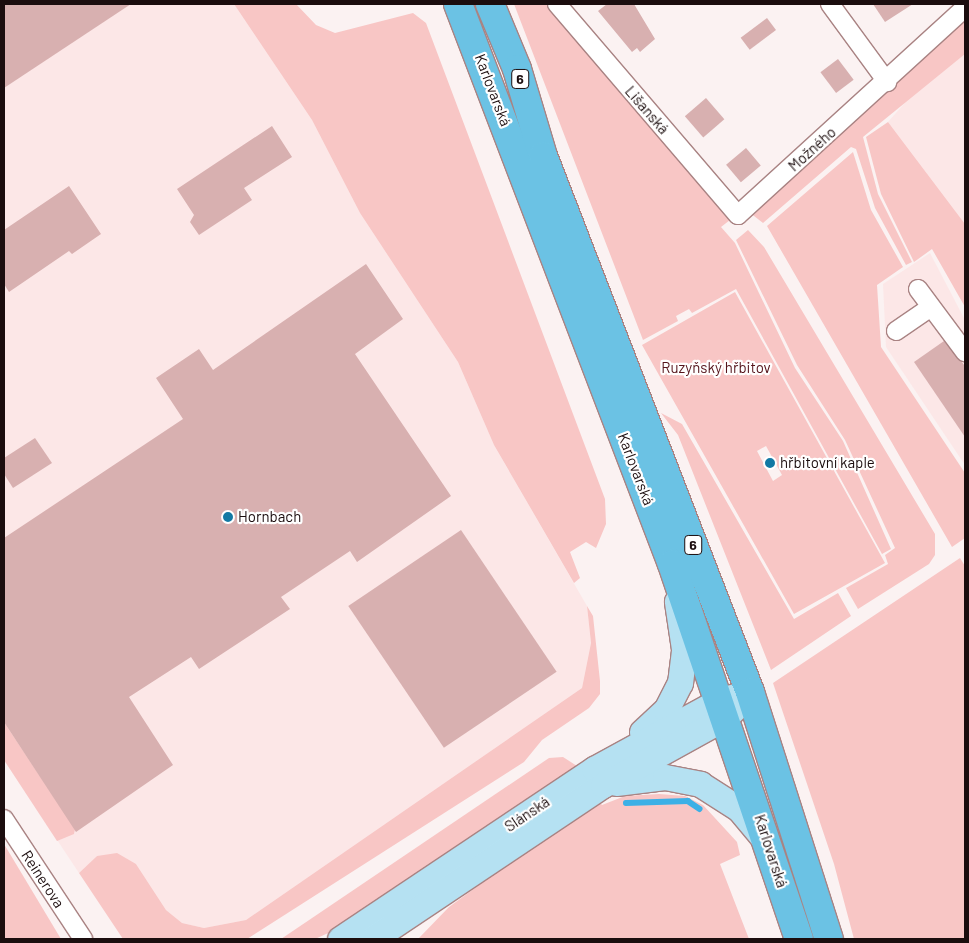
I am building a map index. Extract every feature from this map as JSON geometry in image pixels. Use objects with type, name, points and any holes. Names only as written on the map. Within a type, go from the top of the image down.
[{"type":"main road","name":"Karlovarská","points":[[458,4],[672,564],[723,708],[800,939]]},
{"type":"main road","name":"Karlovarská","points":[[490,4],[517,69],[543,156],[750,692],[829,939]]},
{"type":"main road","points":[[599,777],[658,718],[676,694],[684,649],[672,564]]},
{"type":"main road","name":"Slánská","points":[[340,939],[599,777],[750,692]]},
{"type":"main road","points":[[599,777],[665,777],[700,784],[738,809],[769,846]]},
{"type":"main road","name":"Slánská","points":[[373,939],[599,777]]},
{"type":"street","name":"Lišanská","points":[[557,4],[738,215]]},
{"type":"street","points":[[830,4],[886,82]]},
{"type":"street","name":"Možného","points":[[738,215],[965,8]]},
{"type":"street","points":[[918,288],[965,352]]},
{"type":"street","points":[[896,331],[931,307]]},
{"type":"street","name":"Reinerova","points":[[4,818],[83,939]]},
{"type":"shaded area","points":[[4,4],[234,4],[312,120],[360,213],[458,362],[494,445],[587,606],[591,643],[582,688],[246,920],[204,928],[182,923],[166,910],[136,864],[97,856],[79,873],[4,760]]},
{"type":"shaded area","points":[[965,54],[965,224],[888,122],[910,97]]},
{"type":"shaded area","points":[[930,253],[965,320],[965,465],[886,347],[883,284]]},
{"type":"green space","points":[[234,4],[296,4],[316,25],[335,33],[413,13],[426,23],[605,499],[606,524],[596,548],[586,542],[570,552],[580,578],[574,583],[494,445],[458,362],[360,213],[312,120]]},
{"type":"green space","points":[[514,4],[549,4],[730,220],[721,227],[735,243],[795,368],[843,441],[891,549],[882,554],[736,289],[692,313],[689,309],[676,316],[678,321],[643,340]]},
{"type":"green space","points":[[965,18],[965,54],[863,137],[878,194],[912,262],[906,265],[875,208],[856,149],[851,147],[763,223],[749,212]]},
{"type":"green space","points":[[888,122],[965,224],[965,307],[932,249],[914,262],[881,194],[866,137]]},
{"type":"green space","points":[[853,152],[871,210],[903,267],[877,285],[881,347],[965,473],[965,538],[952,547],[767,226]]},
{"type":"green space","points":[[748,230],[764,247],[935,534],[935,555],[929,564],[858,609],[846,588],[888,564],[885,555],[895,548],[845,440],[797,365],[736,240]]},
{"type":"green space","name":"Ruzyňský hřbitov","points":[[735,292],[885,563],[794,614],[642,345]],"holes":[[[766,446],[782,475],[773,481],[757,451]]]},
{"type":"green space","points":[[661,413],[682,424],[794,619],[838,593],[851,616],[771,670],[678,435]]},
{"type":"green space","points":[[960,558],[965,566],[965,939],[854,939],[834,864],[773,683]]},
{"type":"green space","points":[[587,606],[593,616],[600,681],[600,694],[589,708],[542,740],[524,762],[247,939],[123,939],[79,873],[97,856],[117,853],[136,864],[166,910],[182,923],[204,928],[246,920],[582,688],[591,643]]},
{"type":"green space","points":[[4,722],[75,829],[74,834],[57,841],[4,760]]},
{"type":"green space","points":[[563,757],[577,766],[335,930],[315,939],[281,939],[549,758]]},
{"type":"green space","points":[[659,794],[685,796],[703,805],[737,842],[740,855],[720,864],[749,939],[418,939],[449,907],[597,799],[602,805],[625,796]]},
{"type":"green space","points":[[4,844],[61,939],[4,939]]},
{"type":"building","points":[[4,4],[131,4],[4,88]]},
{"type":"building","points":[[607,4],[634,4],[655,39],[640,52],[637,48],[632,52],[598,11]]},
{"type":"building","points":[[873,4],[913,4],[885,22]]},
{"type":"building","points":[[767,18],[776,30],[750,50],[741,38]]},
{"type":"building","points":[[838,59],[854,80],[836,93],[820,72]]},
{"type":"building","points":[[706,98],[724,119],[703,138],[685,116]]},
{"type":"building","points":[[272,126],[292,157],[244,188],[252,200],[199,235],[190,222],[194,215],[177,189]]},
{"type":"building","points":[[746,148],[761,166],[741,182],[726,165]]},
{"type":"building","points":[[69,186],[101,234],[72,254],[69,251],[9,292],[4,284],[4,230]]},
{"type":"building","name":"Hornbach","points":[[366,264],[403,319],[355,354],[451,496],[357,562],[350,551],[281,597],[290,609],[199,669],[191,657],[129,697],[173,765],[76,832],[4,722],[4,538],[183,419],[156,378],[199,349],[213,370]]},
{"type":"building","points":[[944,341],[965,366],[965,437],[914,362]]},
{"type":"building","points":[[35,438],[52,463],[13,488],[4,474],[4,458]]},
{"type":"building","points":[[461,530],[557,672],[444,748],[348,606]]},
{"type":"waterway","points":[[626,803],[688,801],[700,809]]},
{"type":"place","name":"hřbitovní kaple","points":[[770,463]]},
{"type":"place","name":"Hornbach","points":[[228,517]]}]
